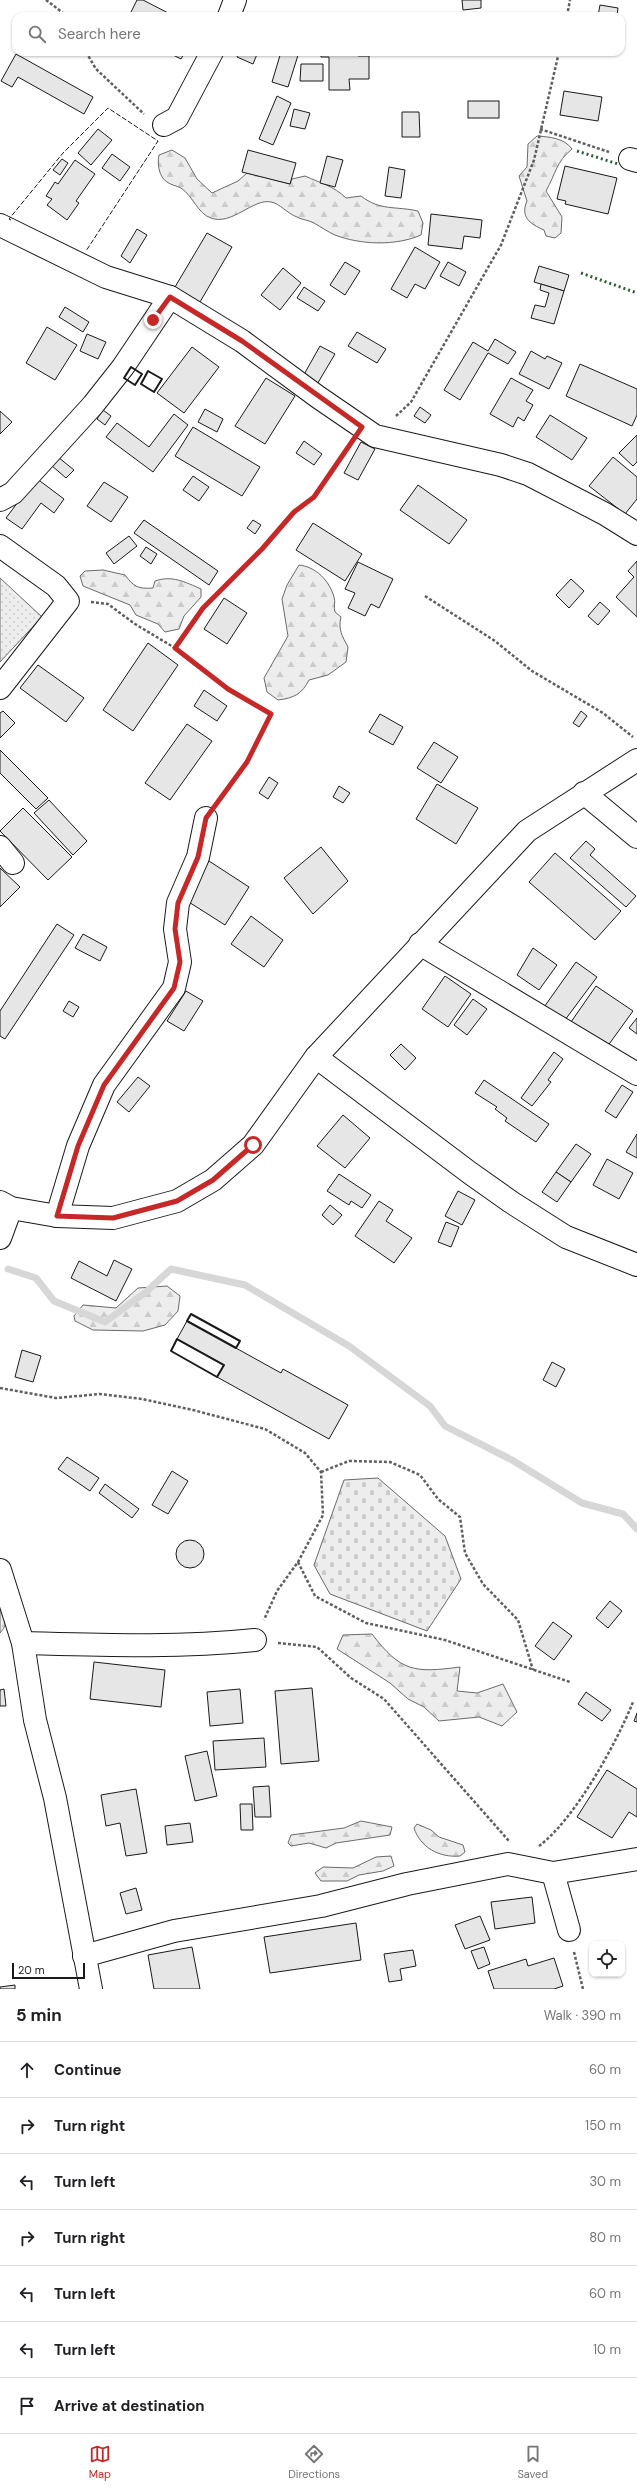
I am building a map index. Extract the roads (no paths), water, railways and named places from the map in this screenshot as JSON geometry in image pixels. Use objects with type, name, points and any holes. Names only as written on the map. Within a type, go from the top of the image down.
[{"type":"street","points":[[230,12],[235,0]]},
{"type":"street","points":[[164,125],[177,118],[210,56]]},
{"type":"street","points":[[0,225],[106,277],[170,297],[242,341],[368,431],[501,465],[528,474],[605,514],[637,534]]},
{"type":"street","points":[[0,500],[13,493],[93,405],[123,367],[170,297]]},
{"type":"street","points":[[0,546],[56,586],[68,600],[0,688]]},
{"type":"street","points":[[0,1238],[5,1205],[57,1216],[113,1218],[177,1201],[213,1180],[253,1145],[316,1056],[527,831],[637,760]]},
{"type":"street","points":[[584,794],[637,837]]},
{"type":"street","points":[[57,1216],[78,1146],[104,1085],[174,988],[180,962],[175,929],[178,903],[198,857],[206,818]]},
{"type":"street","points":[[420,944],[637,1074]]},
{"type":"street","points":[[316,1056],[470,1174],[511,1202],[566,1237],[637,1265]]},
{"type":"street","points":[[0,1570],[23,1643],[35,1720],[55,1798],[91,1989]]},
{"type":"street","points":[[23,1643],[114,1646],[201,1646],[255,1640]]},
{"type":"street","points":[[84,1956],[174,1931],[321,1906],[407,1884],[508,1864],[553,1873],[637,1859]]},
{"type":"street","points":[[553,1873],[569,1930]]},
{"type":"waterway","points":[[8,1269],[36,1278],[54,1301],[105,1322],[146,1292],[171,1269],[245,1285],[349,1346],[430,1406],[445,1426],[512,1460],[582,1503],[623,1514],[637,1529]]}]
